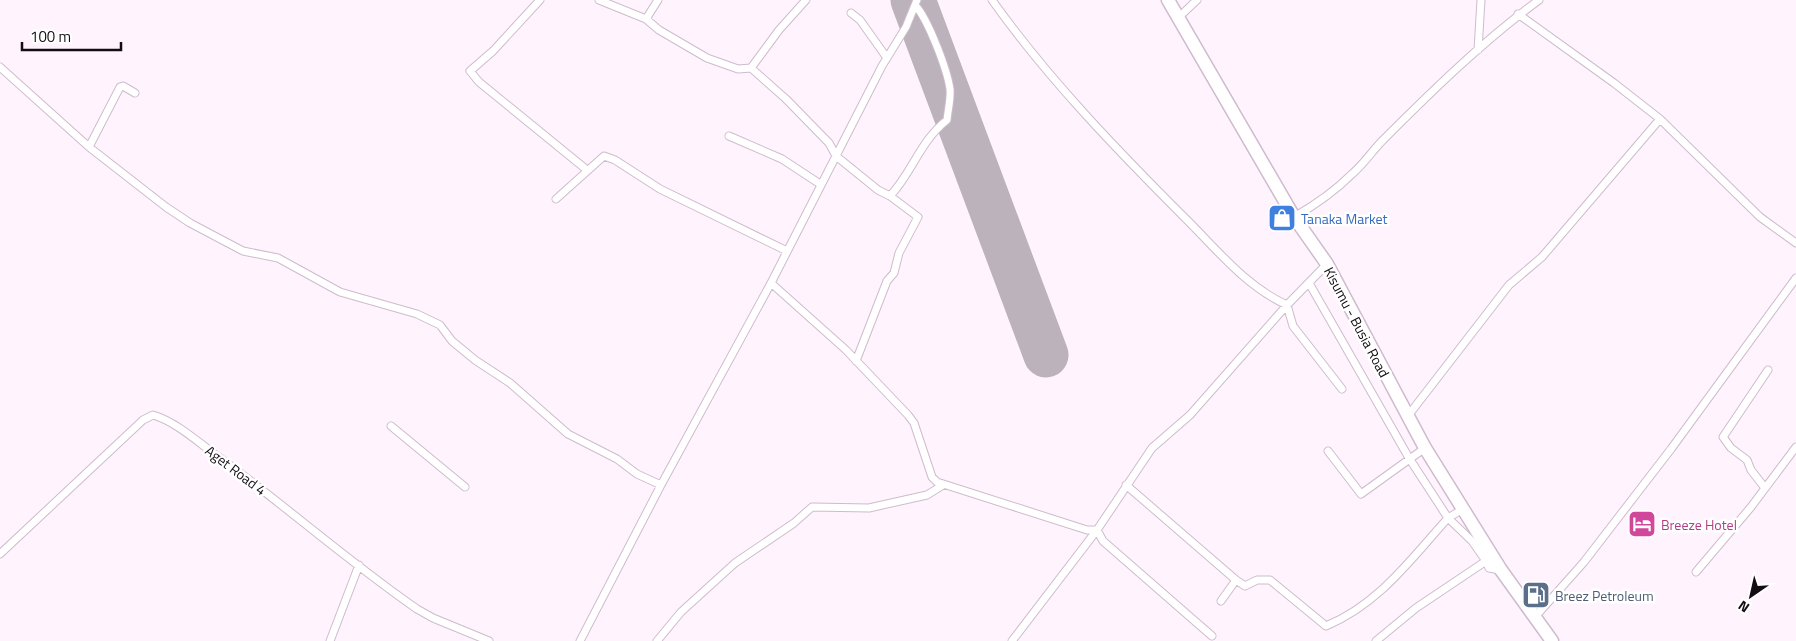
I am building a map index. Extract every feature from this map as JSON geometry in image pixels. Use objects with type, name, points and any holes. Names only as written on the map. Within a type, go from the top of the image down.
[{"type":"highway","name":"Kisumu - Busia Road","points":[[1168,0],[1294,217],[1327,264],[1425,448],[1501,570],[1552,641]]},
{"type":"street","points":[[540,0],[493,51],[470,71],[478,82],[586,170]]},
{"type":"street","points":[[599,0],[646,19],[659,30],[707,58],[738,69],[751,68],[786,99],[829,143],[836,156],[878,190],[890,196],[918,218],[899,252],[894,273],[887,281],[856,361]]},
{"type":"street","points":[[646,19],[658,0]]},
{"type":"street","points":[[751,68],[779,30],[806,0]]},
{"type":"street","points":[[992,0],[1053,76],[1131,163],[1248,281],[1267,296],[1287,304]]},
{"type":"street","points":[[1178,18],[1197,0]]},
{"type":"street","points":[[1478,50],[1481,0]]},
{"type":"street","points":[[1294,217],[1328,195],[1353,174],[1383,140],[1478,50],[1518,14],[1539,0]]},
{"type":"street","points":[[580,641],[660,485],[771,283],[820,184],[887,58],[906,27],[916,3]]},
{"type":"street","points":[[890,196],[900,186],[932,131],[947,120],[950,89],[929,30],[916,3]]},
{"type":"street","points":[[851,13],[860,20],[887,58]]},
{"type":"street","points":[[1518,14],[1614,83],[1660,119],[1760,217],[1796,243]]},
{"type":"street","points":[[0,68],[89,147],[166,207],[230,246],[243,251],[278,258],[340,292],[417,314],[440,326],[452,341],[475,360],[515,387],[568,434],[617,459],[637,474],[660,485]]},
{"type":"street","points":[[89,147],[120,87],[123,86],[135,94]]},
{"type":"street","points":[[1407,417],[1509,285],[1542,257],[1660,119]]},
{"type":"street","points":[[729,136],[782,158],[820,184]]},
{"type":"street","points":[[556,199],[586,170],[604,156],[615,160],[660,189],[787,251]]},
{"type":"street","points":[[1012,641],[1097,530],[1152,448],[1190,415],[1287,304],[1327,264]]},
{"type":"street","points":[[1535,617],[1584,562],[1637,494],[1796,278]]},
{"type":"street","points":[[771,283],[856,361],[914,423],[932,477],[943,485],[1087,530],[1097,530]]},
{"type":"street","points":[[1308,283],[1409,458],[1448,518],[1472,541],[1486,560],[1489,568],[1501,570]]},
{"type":"street","points":[[1287,304],[1293,326],[1342,389]]},
{"type":"street","points":[[1765,488],[1751,470],[1747,460],[1731,448],[1723,437],[1768,370]]},
{"type":"street","name":"Aget Road 4","points":[[0,554],[143,420],[153,415],[163,419],[225,462],[417,609],[432,618],[488,641]]},
{"type":"street","points":[[391,426],[465,487]]},
{"type":"street","points":[[1696,572],[1796,447]]},
{"type":"street","points":[[1328,451],[1361,494],[1425,448]]},
{"type":"street","points":[[657,641],[681,612],[735,563],[794,523],[812,507],[869,508],[928,495],[943,485]]},
{"type":"street","points":[[1126,485],[1236,580],[1245,586],[1257,580],[1270,580],[1326,626],[1349,615],[1381,592],[1448,518],[1463,509]]},
{"type":"street","points":[[1097,530],[1103,541],[1212,636]]},
{"type":"street","points":[[1376,641],[1416,608],[1486,560]]},
{"type":"street","points":[[330,641],[359,565]]},
{"type":"street","points":[[1221,601],[1236,580]]},
{"type":"runway","points":[[913,0],[1046,355]]},
{"type":"place","name":"Tanaka Market","points":[[1282,218]]},
{"type":"place","name":"Breeze Hotel","points":[[1642,524]]},
{"type":"place","name":"Breez Petroleum","points":[[1536,595]]}]
